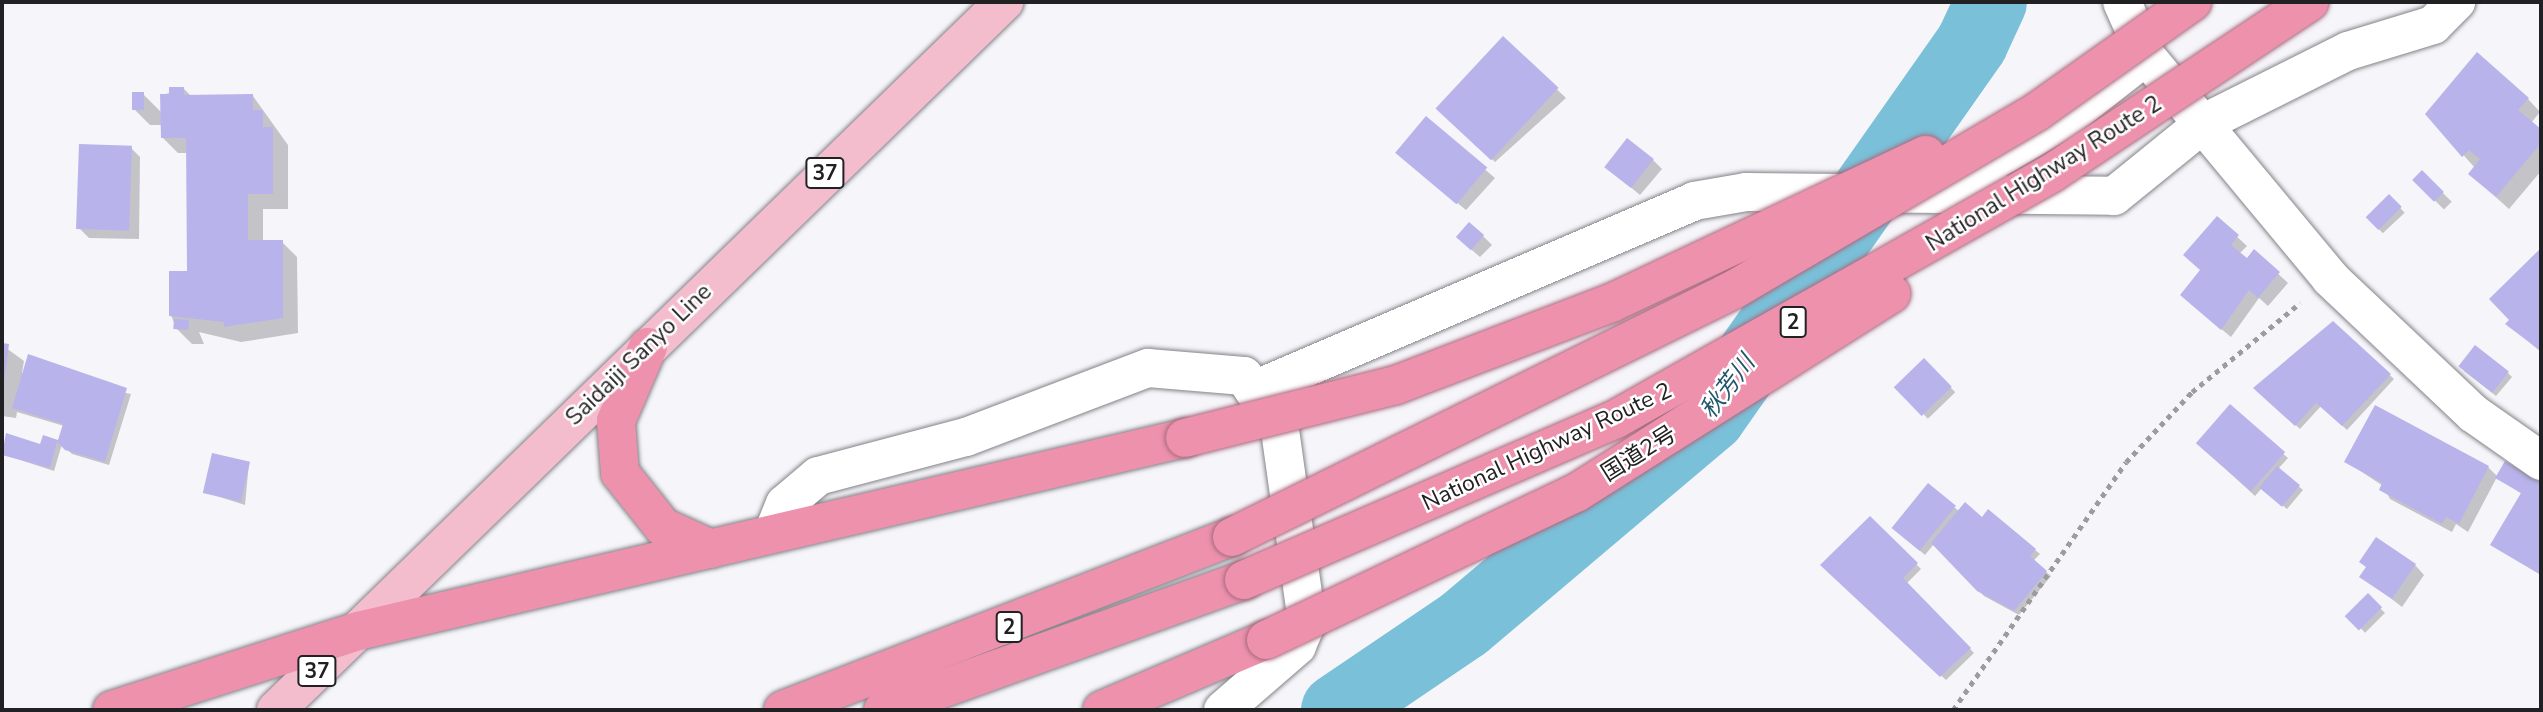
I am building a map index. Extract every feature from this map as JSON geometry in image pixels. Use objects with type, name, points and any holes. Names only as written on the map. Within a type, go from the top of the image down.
[{"type":"highway","name":"2","points":[[783,710],[1232,537],[1735,289],[2038,111],[2192,2]]},
{"type":"highway","name":"National Highway Route 2","points":[[883,710],[1244,580],[1616,419],[2052,173],[2309,2]]},
{"type":"highway","name":"2","points":[[773,533],[1185,438],[1396,385],[1611,303],[1859,181],[2038,111]]},
{"type":"highway","name":"国道2号","points":[[1102,710],[1266,639],[1576,492],[1942,260],[2052,173]]},
{"type":"highway","points":[[648,347],[617,421],[620,473],[663,527],[711,549]]},
{"type":"highway","points":[[112,710],[358,631],[773,533]]},
{"type":"main road","name":"Saidaiji Sanyo Line","points":[[276,710],[1004,2]]},
{"type":"street","points":[[2122,2],[2146,56],[2330,278],[2474,414],[2541,461]]},
{"type":"street","points":[[1254,390],[1694,201],[1746,192],[2114,196],[2204,123],[2348,51],[2433,25],[2456,2]]},
{"type":"street","points":[[1930,195],[2067,118],[2146,56]]},
{"type":"street","points":[[773,533],[785,504],[818,476],[966,437],[1149,368],[1244,376],[1280,430],[1307,622],[1297,646],[1223,710]]},
{"type":"path","points":[[1954,710],[2126,462],[2192,392],[2330,278]]},
{"type":"building","points":[[1503,36],[1559,88],[1491,160],[1435,108]]},
{"type":"building","points":[[2477,52],[2529,98],[2518,110],[2541,129],[2541,143],[2496,197],[2468,174],[2480,159],[2469,150],[2462,157],[2425,114]]},
{"type":"building","points":[[169,87],[184,87],[184,95],[253,94],[253,110],[263,110],[263,127],[273,127],[273,194],[248,194],[248,240],[283,240],[283,318],[224,327],[224,322],[169,316],[169,271],[187,271],[186,138],[161,138],[160,94],[169,94]]},
{"type":"building","points":[[132,92],[144,92],[144,110],[132,110]]},
{"type":"building","points":[[1426,116],[1487,167],[1456,204],[1395,153]]},
{"type":"building","points":[[1627,138],[1654,159],[1631,188],[1604,167]]},
{"type":"building","points":[[79,144],[132,146],[129,231],[76,229]]},
{"type":"building","points":[[2422,170],[2444,192],[2434,202],[2412,180]]},
{"type":"building","points":[[2389,194],[2402,207],[2378,230],[2366,217]]},
{"type":"building","points":[[2217,216],[2239,235],[2231,245],[2247,258],[2254,249],[2280,272],[2258,298],[2249,290],[2221,330],[2180,295],[2200,270],[2183,255]]},
{"type":"building","points":[[1469,222],[1484,235],[1471,250],[1456,237]]},
{"type":"building","points":[[2540,249],[2541,351],[2505,324],[2509,320],[2489,299]]},
{"type":"building","points":[[174,319],[189,320],[188,330],[173,329]]},
{"type":"building","points":[[2333,321],[2391,374],[2342,426],[2316,403],[2295,426],[2253,388]]},
{"type":"building","points":[[2,343],[9,344],[4,382],[2,382]]},
{"type":"building","points":[[2475,345],[2509,371],[2492,393],[2458,366]]},
{"type":"building","points":[[28,354],[127,388],[105,462],[65,450],[57,442],[50,468],[2,455],[6,433],[40,444],[43,435],[58,440],[63,424],[12,408]]},
{"type":"building","points":[[1924,358],[1952,387],[1922,416],[1894,387]]},
{"type":"building","points":[[2230,404],[2285,452],[2251,491],[2196,443]]},
{"type":"building","points":[[2375,405],[2489,466],[2459,524],[2446,517],[2442,524],[2379,490],[2382,483],[2344,462]]},
{"type":"building","points":[[212,453],[250,462],[241,502],[203,493]]},
{"type":"building","points":[[2505,461],[2541,482],[2541,575],[2490,545],[2521,493],[2495,478]]},
{"type":"building","points":[[2277,466],[2300,485],[2282,507],[2259,487]]},
{"type":"building","points":[[1928,483],[1956,506],[1919,551],[1891,528]]},
{"type":"building","points":[[1965,502],[1982,517],[1988,509],[2036,549],[2030,556],[2047,571],[2014,611],[1977,591],[1931,543]]},
{"type":"building","points":[[1870,516],[1918,563],[1903,578],[1971,648],[1940,677],[1820,565]]},
{"type":"building","points":[[2376,537],[2416,564],[2392,599],[2359,577],[2366,567],[2359,562]]},
{"type":"building","points":[[2368,593],[2382,607],[2359,630],[2345,616]]},
{"type":"waterway","name":"秋芳川","points":[[1337,710],[1464,624],[1710,416],[1972,43],[1991,2]]}]
